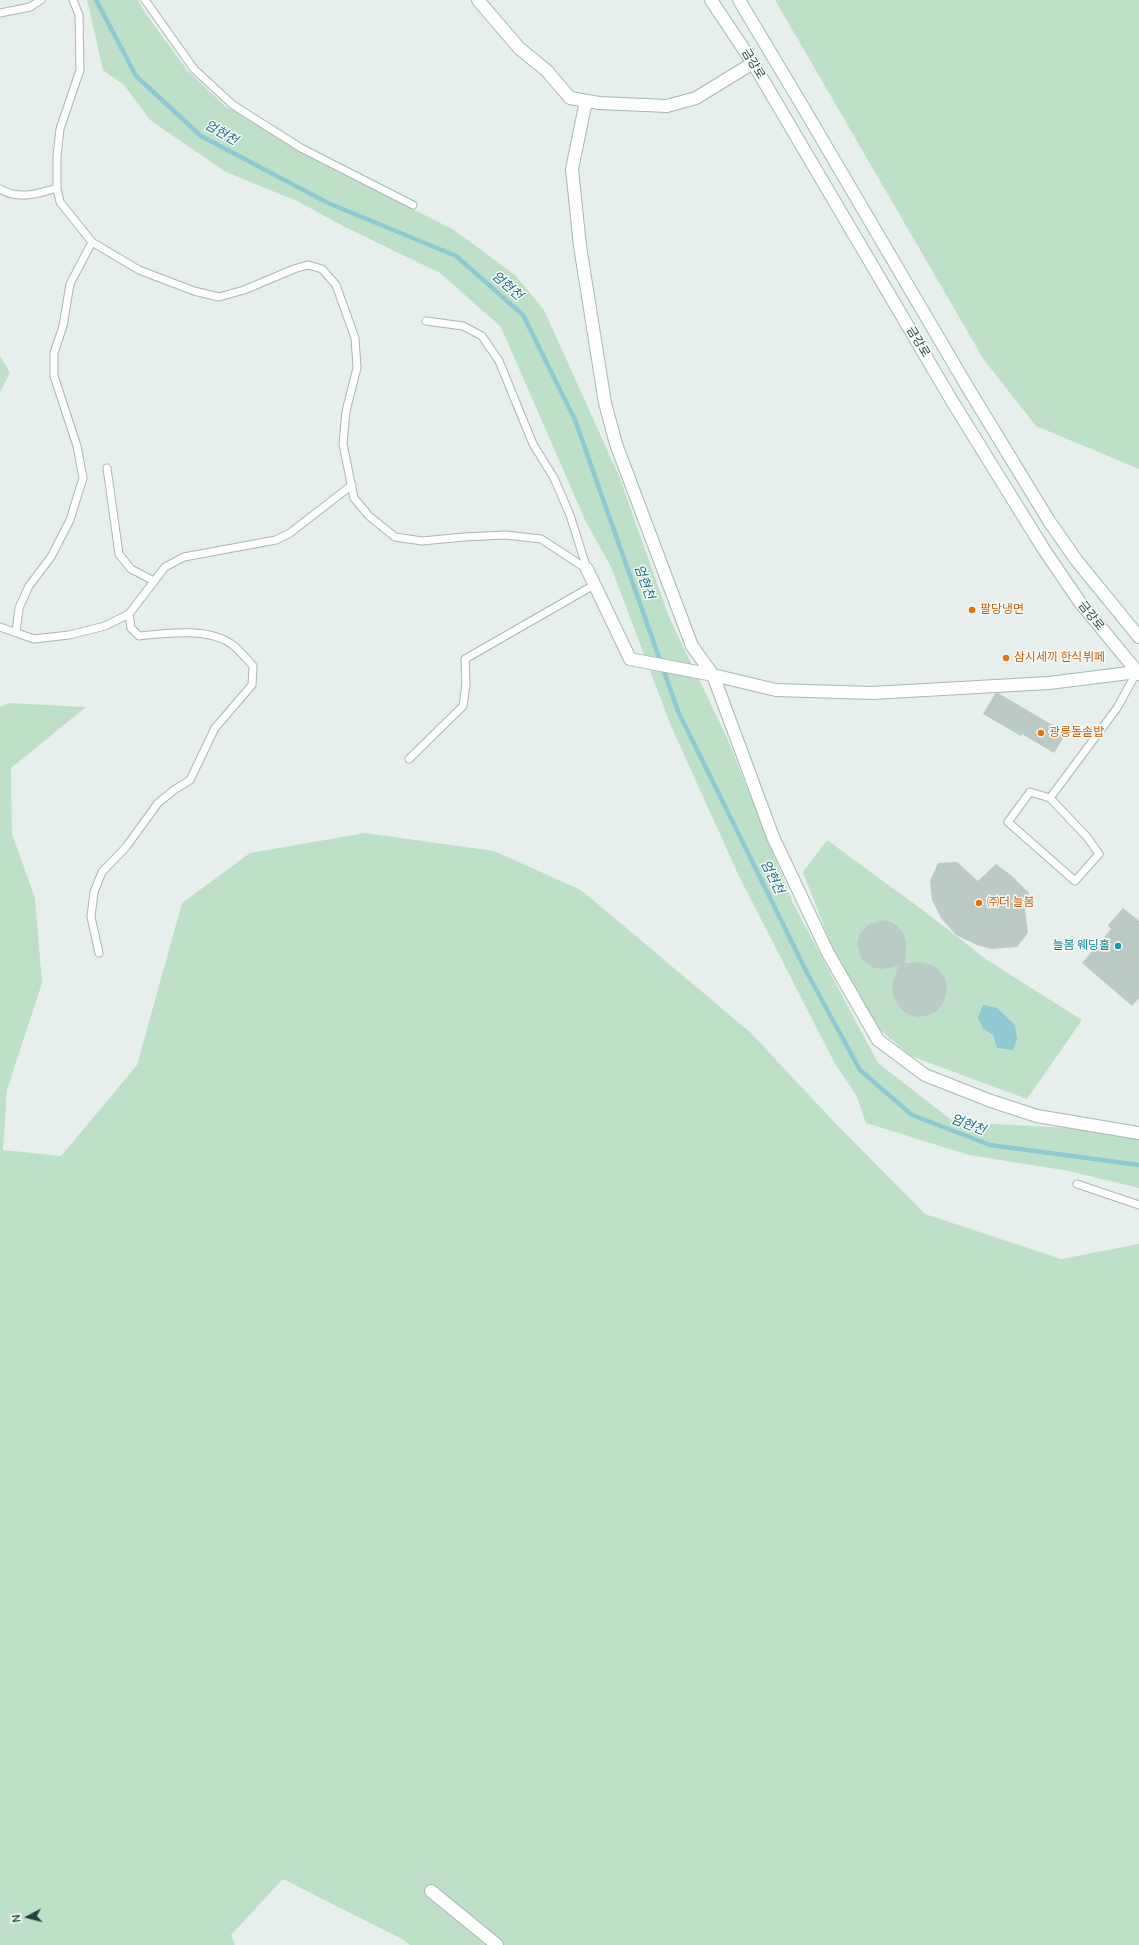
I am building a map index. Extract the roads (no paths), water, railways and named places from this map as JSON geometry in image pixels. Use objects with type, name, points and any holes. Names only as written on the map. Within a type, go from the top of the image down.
[{"type":"street","points":[[478,0],[519,48],[547,71],[570,98],[667,106],[696,98],[753,63]]},
{"type":"street","name":"금강로","points":[[711,0],[753,63],[952,401],[1039,541],[1079,601],[1138,672]]},
{"type":"street","name":"금강로","points":[[739,0],[804,107],[968,388],[1049,522],[1077,561],[1139,637]]},
{"type":"street","points":[[586,100],[572,169],[580,246],[605,403],[616,444],[692,646],[713,675],[773,837],[828,953],[878,1040],[925,1075],[991,1101],[1037,1116],[1139,1133]]},
{"type":"street","points":[[587,569],[630,659],[713,675],[776,690],[872,693],[1041,684],[1138,672]]},
{"type":"street","points":[[431,1891],[497,1945]]},
{"type":"lane","points":[[0,13],[30,7],[41,0]]},
{"type":"lane","points":[[73,0],[79,15],[80,70],[60,130],[57,156],[56,188],[60,202],[92,242],[139,270],[194,290],[219,297],[244,290],[294,269],[308,265],[322,269],[336,284],[354,338],[357,368],[346,411],[343,444],[354,498],[370,516],[396,537],[422,542],[464,537],[506,535],[541,540],[587,569]]},
{"type":"lane","points":[[145,0],[194,69],[233,106],[301,148],[413,205]]},
{"type":"lane","points":[[0,189],[9,195],[36,194],[56,188]]},
{"type":"lane","points":[[16,632],[19,608],[28,586],[51,557],[70,520],[83,478],[77,446],[54,376],[54,353],[63,326],[70,284],[92,242]]},
{"type":"lane","points":[[426,321],[463,326],[482,336],[499,361],[534,444],[554,478],[570,515],[587,569]]},
{"type":"lane","points":[[107,468],[119,554],[131,569],[154,580]]},
{"type":"lane","points":[[0,627],[34,639],[69,635],[106,626],[129,614],[165,567],[184,557],[276,540],[290,532],[352,485]]},
{"type":"lane","points":[[409,759],[464,706],[466,684],[465,659],[594,585]]},
{"type":"lane","points":[[99,953],[91,917],[94,892],[102,872],[126,847],[158,803],[174,790],[190,780],[215,728],[252,685],[253,666],[233,645],[206,634],[168,633],[139,636],[131,628],[129,614]]},
{"type":"lane","points":[[1050,798],[1117,708],[1138,672]]},
{"type":"lane","points":[[1030,792],[1050,798],[1087,837],[1099,854],[1075,881],[1008,822],[1030,792]]},
{"type":"lane","points":[[1077,1184],[1139,1205]]},
{"type":"water","points":[[983,1005],[997,1008],[1015,1025],[1017,1039],[1013,1050],[997,1048],[993,1035],[983,1028],[978,1018]]},
{"type":"waterway","name":"엄현천","points":[[96,0],[136,76],[201,136],[328,203],[456,256],[523,315],[575,420],[678,711],[806,971],[860,1070],[912,1115],[990,1145],[1139,1165]]},
{"type":"place","name":"팔당냉면","points":[[972,610]]},
{"type":"place","name":"삼시세끼 한식뷔페","points":[[1006,658]]},
{"type":"place","name":"광릉돌솥밥","points":[[1041,733]]},
{"type":"place","name":"㈜더 늘봄","points":[[979,903]]},
{"type":"place","name":"늘봄 웨딩홀","points":[[1118,946]]}]
